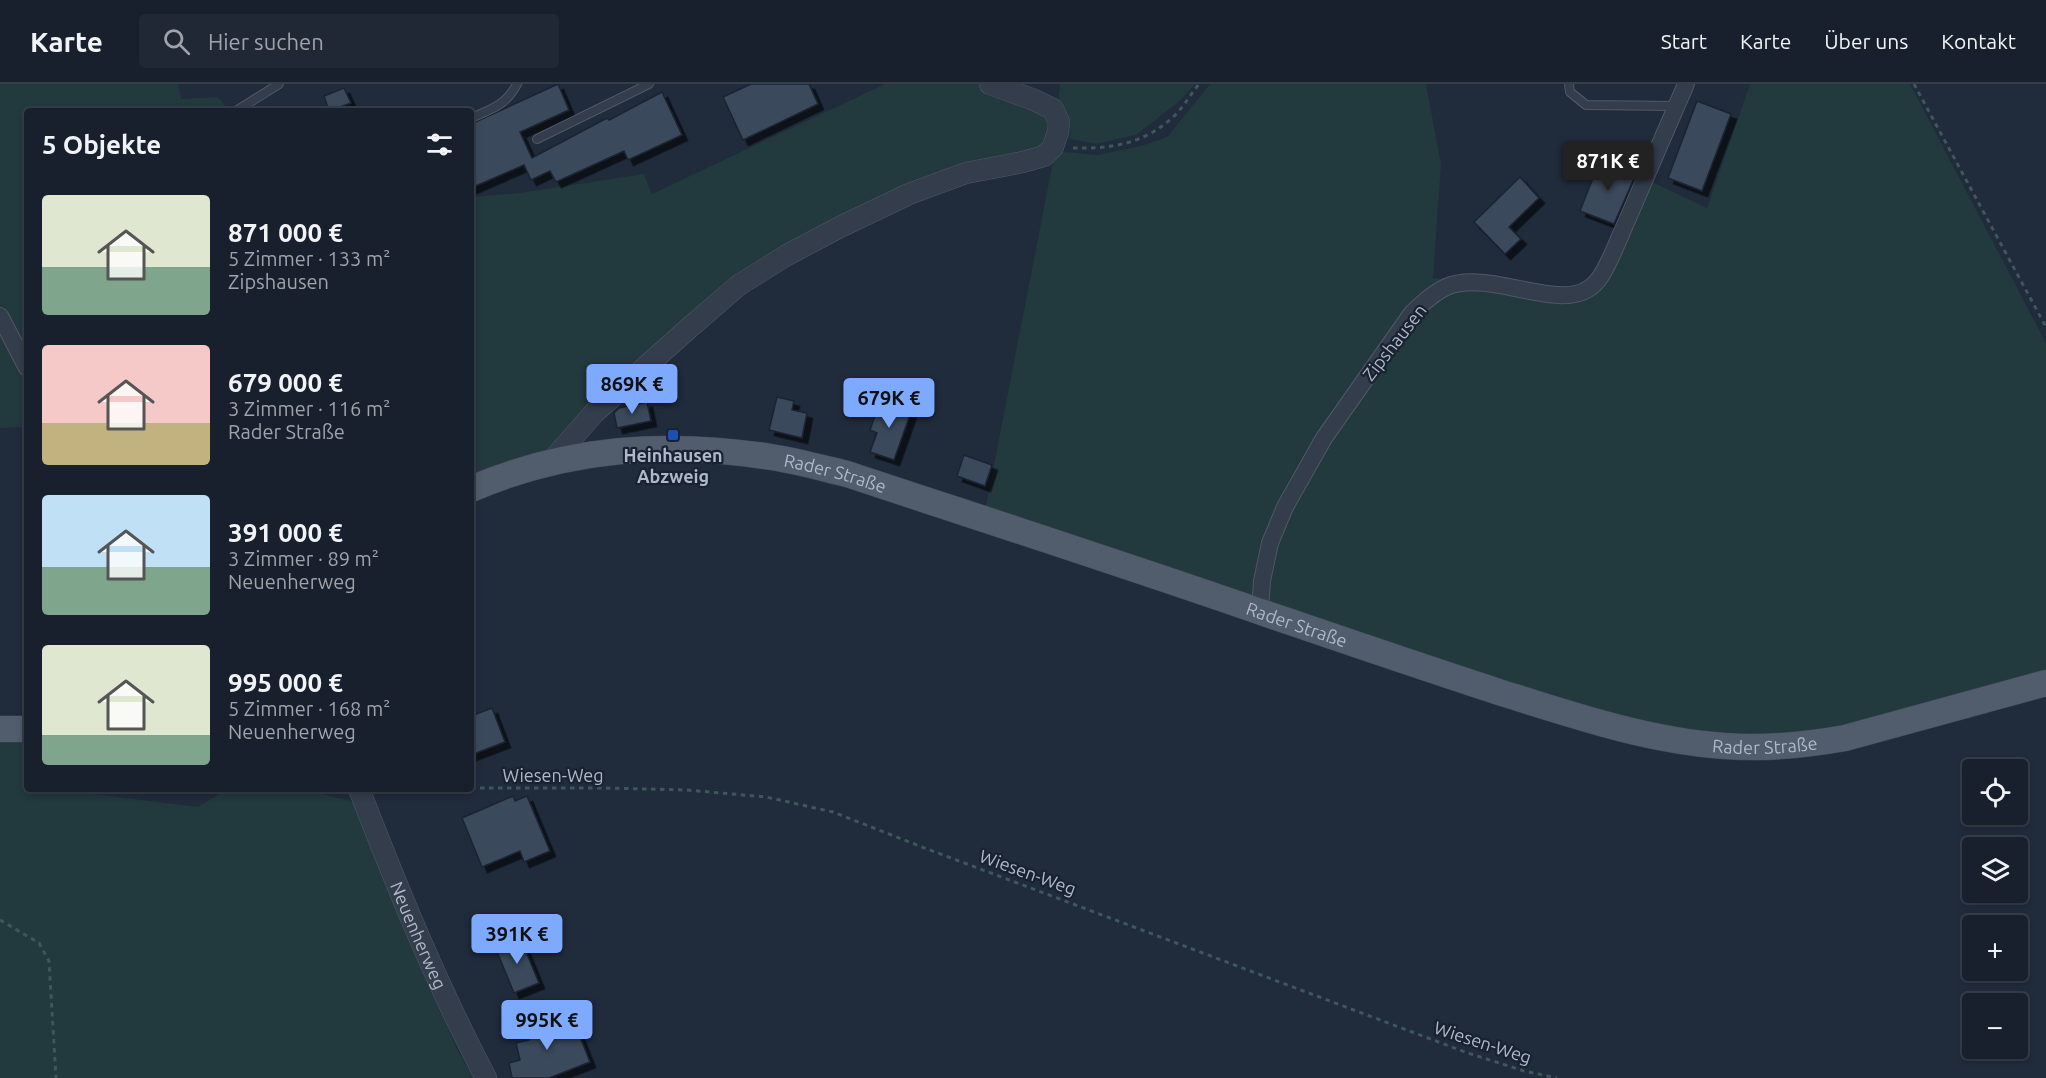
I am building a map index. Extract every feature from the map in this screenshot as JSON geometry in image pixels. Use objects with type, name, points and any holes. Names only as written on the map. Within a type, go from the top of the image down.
[{"type":"main road","name":"Rader Straße","points":[[474,488],[551,462],[585,455],[645,448],[675,447],[773,457],[847,474],[1444,674],[1592,721],[1648,735],[1726,746],[1811,744],[1845,738],[2046,683]]},
{"type":"main road","points":[[0,729],[24,729]]},
{"type":"street","points":[[551,462],[594,412],[689,327],[739,285],[777,261],[840,227],[909,194],[966,173],[1044,156],[1053,147],[1059,122],[1053,109],[990,84]]},
{"type":"street","name":"Zipshausen","points":[[1260,611],[1262,581],[1270,543],[1285,507],[1324,438],[1413,313],[1431,296],[1447,287],[1464,283],[1485,282],[1570,296],[1588,289],[1600,278],[1612,255],[1686,84]]},
{"type":"street","points":[[0,316],[24,362]]},
{"type":"street","name":"Neuenherweg","points":[[359,792],[424,947],[465,1038],[486,1078]]},
{"type":"lane","points":[[241,108],[279,84]]},
{"type":"lane","points":[[474,117],[498,106],[509,98],[517,84]]},
{"type":"lane","points":[[537,139],[649,84]]},
{"type":"lane","points":[[1569,84],[1570,92],[1586,105],[1676,106]]},
{"type":"path","points":[[1053,147],[1095,149],[1118,147],[1141,138],[1173,117],[1199,84]]},
{"type":"path","points":[[1914,84],[2046,327]]},
{"type":"path","name":"Wiesen-Weg","points":[[474,788],[687,790],[766,797],[834,812],[922,848],[1465,1052],[1524,1071],[1557,1078]]},
{"type":"path","points":[[0,920],[39,943],[49,961],[56,1078]]},
{"type":"green space","points":[[0,84],[178,84],[181,99],[218,97],[227,108],[24,108],[24,357],[0,312]]},
{"type":"green space","points":[[885,84],[977,84],[1052,111],[1050,147],[785,253],[546,460],[474,485],[474,197],[520,193],[644,174],[652,194]]},
{"type":"green space","points":[[1060,84],[1195,84],[1181,100],[1136,135],[1096,144],[1070,139],[1067,120],[1058,106]]},
{"type":"green space","points":[[1210,84],[1426,84],[1441,164],[1433,278],[1588,291],[1646,179],[1707,208],[1750,84],[1910,84],[2046,343],[2046,680],[1812,739],[1672,734],[984,516],[1055,151],[1097,155],[1141,146],[1167,137]]},
{"type":"green space","points":[[0,324],[24,374],[24,427],[0,428]]},
{"type":"green space","points":[[0,732],[24,733],[24,792],[77,792],[198,807],[223,792],[315,792],[354,802],[457,1049],[474,1078],[0,1078]]},
{"type":"building","points":[[558,84],[569,110],[520,132],[532,158],[662,92],[682,135],[628,160],[624,151],[556,182],[550,171],[531,180],[524,165],[474,187],[474,123]]},
{"type":"building","points":[[751,84],[809,84],[818,104],[743,140],[723,97]]},
{"type":"building","points":[[344,88],[351,103],[337,108],[328,108],[324,96]]},
{"type":"building","points":[[1697,101],[1731,114],[1702,191],[1668,178]]},
{"type":"building","points":[[1600,160],[1636,174],[1614,224],[1580,211]]},
{"type":"building","points":[[1520,177],[1539,198],[1509,227],[1521,239],[1505,254],[1474,222]]},
{"type":"building","points":[[777,397],[794,401],[792,410],[807,413],[802,438],[769,430]]},
{"type":"building","points":[[881,399],[911,412],[894,460],[870,452],[877,433],[870,430]]},
{"type":"building","points":[[647,402],[651,421],[617,428],[614,413],[619,408]]},
{"type":"building","points":[[964,455],[992,465],[985,486],[957,476]]},
{"type":"building","points":[[492,708],[505,742],[474,754],[474,715]]},
{"type":"building","points":[[513,796],[515,801],[527,796],[550,851],[524,862],[520,851],[482,867],[462,818]]},
{"type":"building","points":[[520,937],[539,983],[514,993],[495,947]]},
{"type":"building","points":[[548,1012],[552,1039],[577,1029],[590,1062],[549,1078],[512,1078],[509,1063],[520,1060],[516,1043],[529,1040],[526,1015]]},
{"type":"place","name":"Heinhausen Abzweig","points":[[673,435]]}]
